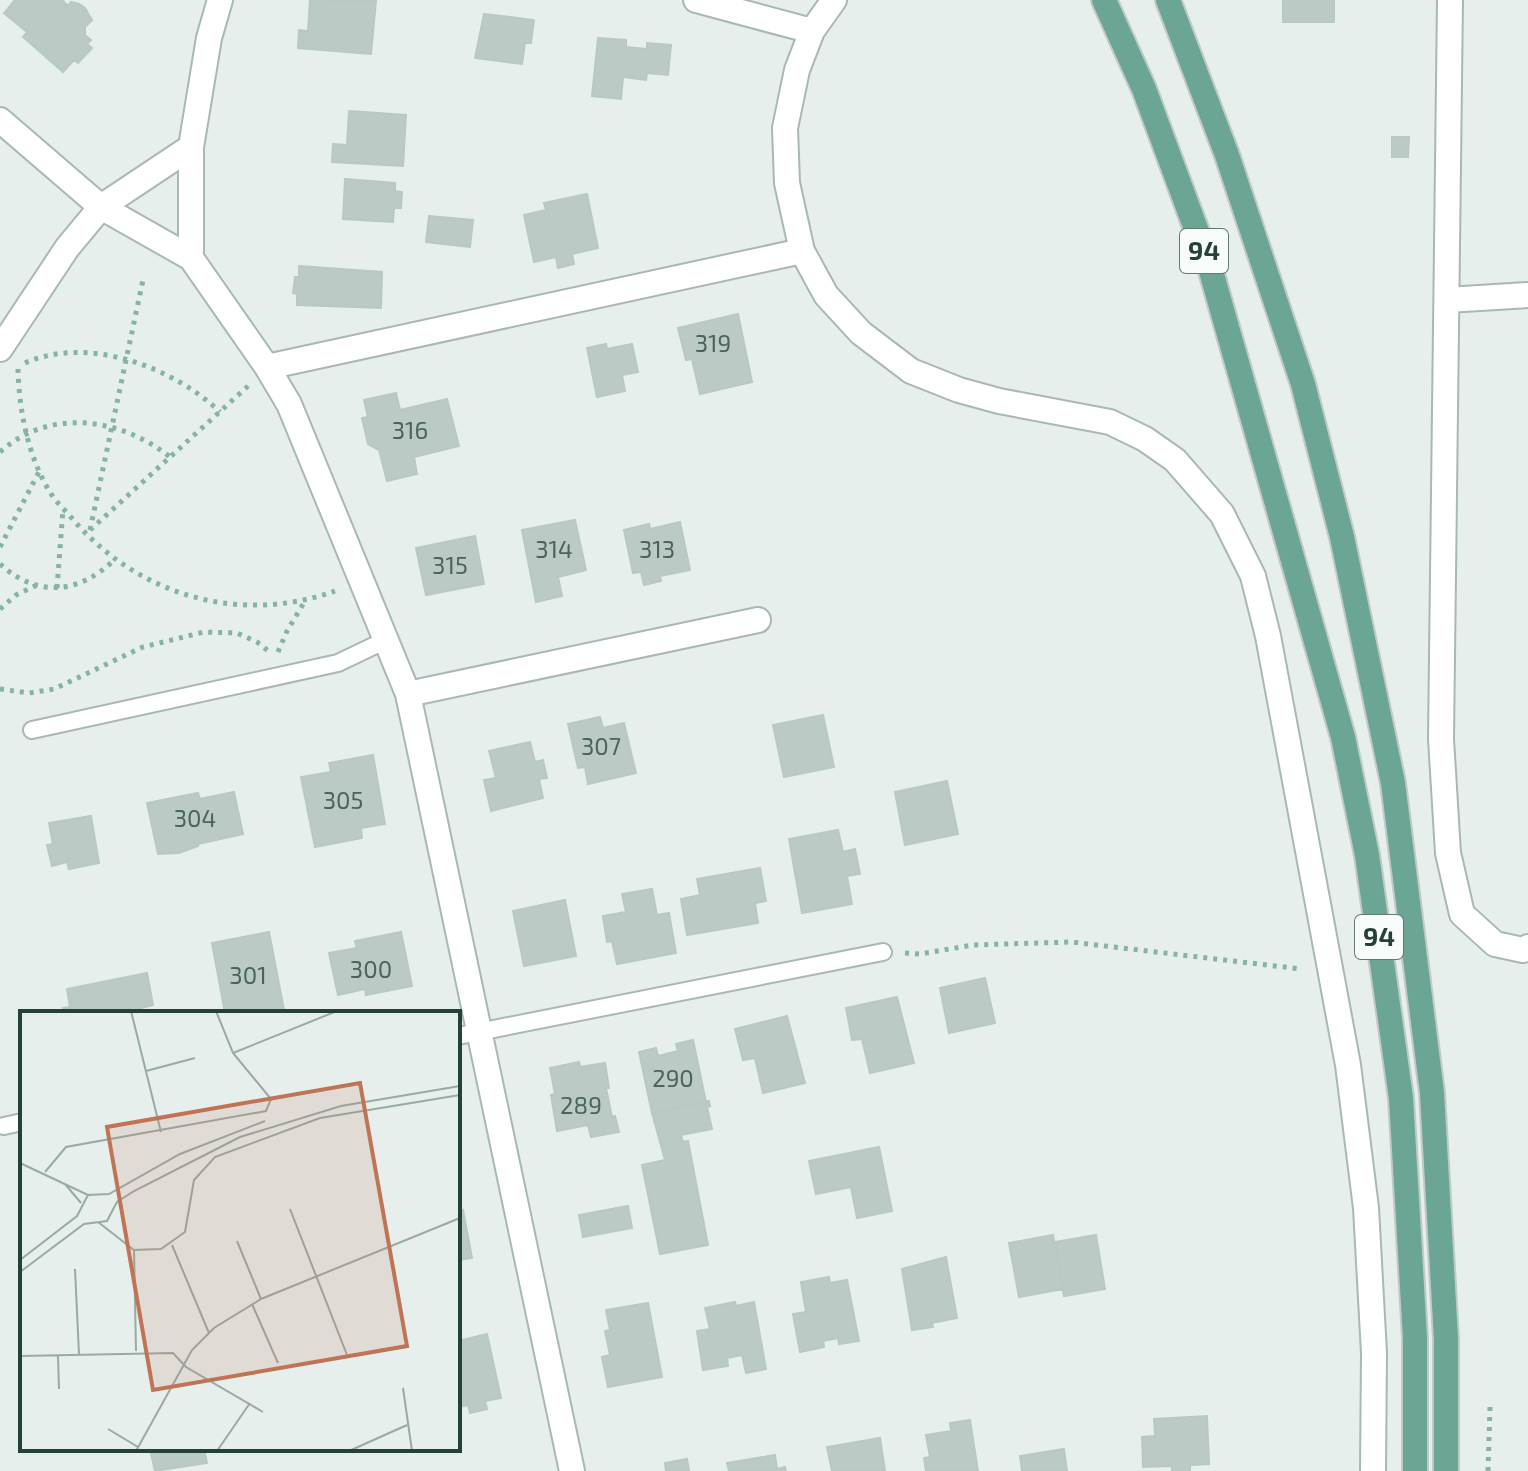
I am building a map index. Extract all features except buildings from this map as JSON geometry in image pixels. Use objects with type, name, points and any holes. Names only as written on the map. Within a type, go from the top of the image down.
[{"type":"main road","name":"94","points":[[1104,0],[1144,89],[1209,264],[1343,737],[1367,855],[1401,1098],[1415,1338],[1415,1471]]},
{"type":"main road","name":"94","points":[[1168,0],[1227,155],[1303,384],[1342,537],[1393,783],[1432,1093],[1446,1339],[1446,1471]]},
{"type":"street","points":[[191,258],[191,147],[209,38],[220,0]]},
{"type":"street","points":[[696,0],[812,31]]},
{"type":"street","points":[[834,0],[812,31],[797,70],[785,128],[787,183],[802,251],[826,295],[861,333],[911,371],[959,390],[999,401],[1110,422],[1145,439],[1175,460],[1222,514],[1253,576],[1268,636],[1348,1065],[1366,1208],[1374,1353],[1373,1471]]},
{"type":"street","points":[[1450,0],[1441,739],[1448,853],[1462,914],[1495,944],[1523,950],[1528,947]]},
{"type":"street","points":[[0,120],[101,207],[191,258],[289,404],[408,694],[468,1034],[572,1471]]},
{"type":"street","points":[[0,349],[67,248],[101,207],[191,147]]},
{"type":"street","points":[[267,367],[802,251]]},
{"type":"street","points":[[1447,300],[1528,295]]},
{"type":"street","points":[[408,694],[758,620]]},
{"type":"lane","points":[[32,730],[338,663],[386,640]]},
{"type":"lane","points":[[468,1034],[883,952]]},
{"type":"lane","points":[[4,1126],[20,1122]]},
{"type":"path","points":[[88,532],[143,280]]},
{"type":"path","points":[[220,412],[188,385],[153,368],[126,360],[80,354],[49,356],[18,367],[23,419],[50,492],[114,560],[139,576],[198,598],[258,605],[306,600],[362,581]]},
{"type":"path","points":[[88,532],[249,385]]},
{"type":"path","points":[[0,452],[45,427],[76,422],[112,427],[138,435],[170,457]]},
{"type":"path","points":[[0,547],[40,470]]},
{"type":"path","points":[[57,588],[63,508]]},
{"type":"path","points":[[0,564],[18,578],[57,588],[87,582],[114,560]]},
{"type":"path","points":[[0,609],[16,595],[36,585]]},
{"type":"path","points":[[0,689],[29,693],[54,689],[143,647],[204,632],[237,633],[257,642],[277,657],[287,631],[306,600]]},
{"type":"path","points":[[883,952],[920,954],[973,945],[1071,942],[1314,971]]},
{"type":"path","points":[[1488,1471],[1490,1407]]}]
